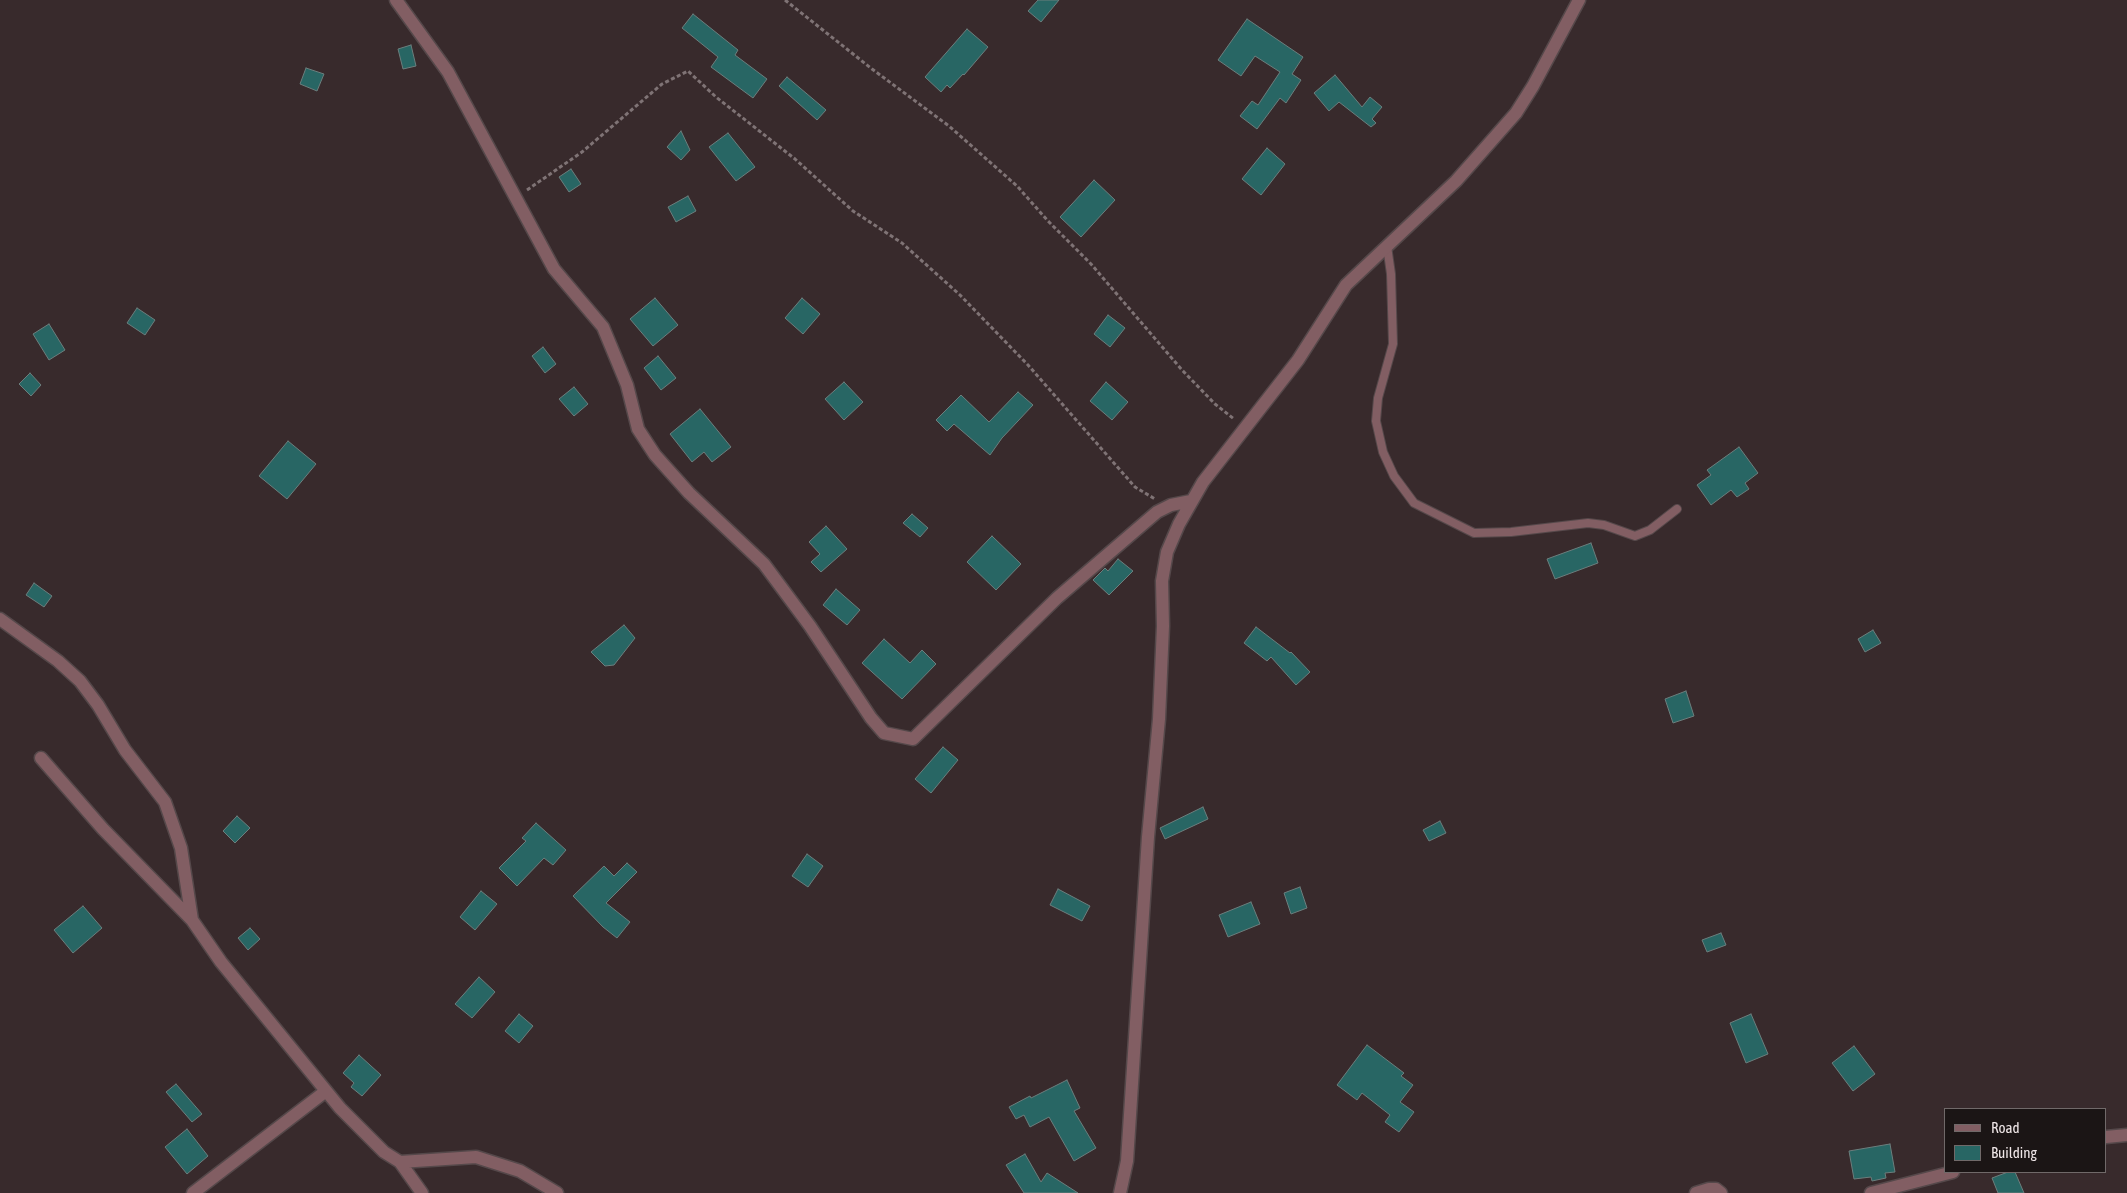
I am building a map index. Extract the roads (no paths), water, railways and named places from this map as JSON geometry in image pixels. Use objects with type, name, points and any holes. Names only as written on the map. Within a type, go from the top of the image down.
[{"type":"street","points":[[396,0],[448,72],[554,269],[606,332],[627,385],[638,429],[655,455],[689,493],[764,564],[810,626],[870,718],[884,733],[913,740],[1057,598],[1158,512],[1171,505],[1191,501]]},
{"type":"street","points":[[1120,1193],[1127,1160],[1148,837],[1159,719],[1163,626],[1162,582],[1167,552],[1191,501],[1245,427],[1298,360],[1346,285],[1456,180],[1516,113],[1533,86],[1579,0]]},
{"type":"street","points":[[0,619],[58,661],[80,681],[98,705],[125,750],[165,802],[181,848],[192,920]]},
{"type":"street","points":[[41,758],[103,829],[192,920],[221,962],[340,1108],[384,1152],[400,1162],[422,1193]]},
{"type":"street","points":[[193,1193],[326,1091]]},
{"type":"street","points":[[2107,1137],[2127,1135]]},
{"type":"street","points":[[400,1162],[476,1157],[520,1171],[557,1193]]},
{"type":"street","points":[[1871,1193],[1949,1173]]},
{"type":"street","points":[[1696,1193],[1709,1189],[1716,1189],[1721,1193]]},
{"type":"lane","points":[[1387,246],[1391,274],[1393,344],[1378,398],[1376,421],[1383,452],[1394,476],[1414,503],[1474,533],[1511,532],[1588,523],[1635,536],[1650,530],[1677,509]]}]
